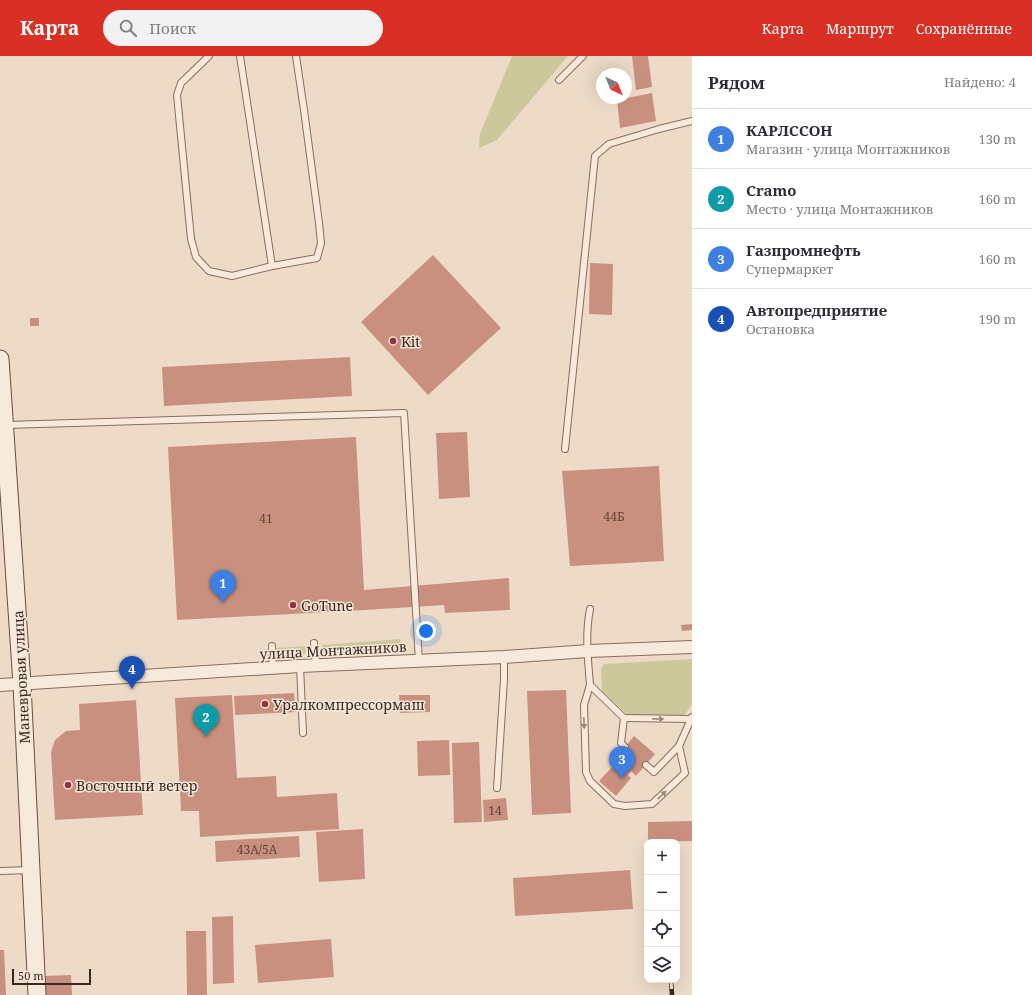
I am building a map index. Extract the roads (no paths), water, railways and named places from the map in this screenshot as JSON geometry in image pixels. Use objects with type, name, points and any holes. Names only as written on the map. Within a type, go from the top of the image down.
[{"type":"main road","name":"Маневровая улица","points":[[0,359],[22,684],[37,995]]},
{"type":"street","name":"улица Монтажников","points":[[0,685],[316,665],[692,647]]},
{"type":"lane","points":[[208,56],[181,83],[177,95],[191,239],[196,257],[209,271],[232,276],[272,266],[317,258],[321,243],[320,223],[296,56]]},
{"type":"lane","points":[[240,56],[272,266]]},
{"type":"lane","points":[[559,80],[583,56]]},
{"type":"lane","points":[[566,449],[595,156],[609,144],[692,121]]},
{"type":"lane","points":[[4,425],[17,426],[404,413],[419,660]]},
{"type":"lane","points":[[590,609],[588,618],[590,684],[584,705],[586,772],[590,781],[614,804],[626,806],[652,804],[686,773],[679,746]]},
{"type":"lane","points":[[314,644],[316,665]]},
{"type":"lane","points":[[272,646],[273,668]]},
{"type":"lane","points":[[497,788],[504,679],[504,656]]},
{"type":"lane","points":[[300,666],[303,733]]},
{"type":"lane","points":[[590,684],[624,718],[691,718],[679,746],[654,772],[646,765]]},
{"type":"lane","points":[[624,718],[621,743],[625,747]]},
{"type":"lane","points":[[0,871],[31,870]]},
{"type":"railway","points":[[671,983],[672,995]]},
{"type":"place","name":"Kit","points":[[393,341]]},
{"type":"place","name":"КАРЛССОН","points":[[223,603]]},
{"type":"place","name":"GoTune","points":[[293,605]]},
{"type":"place","name":"Автопредприятие","points":[[132,689]]},
{"type":"place","name":"Уралкомпрессормаш","points":[[265,704]]},
{"type":"place","name":"Cramo","points":[[206,737]]},
{"type":"place","name":"Газпромнефть","points":[[622,779]]},
{"type":"place","name":"Восточный ветер","points":[[68,785]]}]
